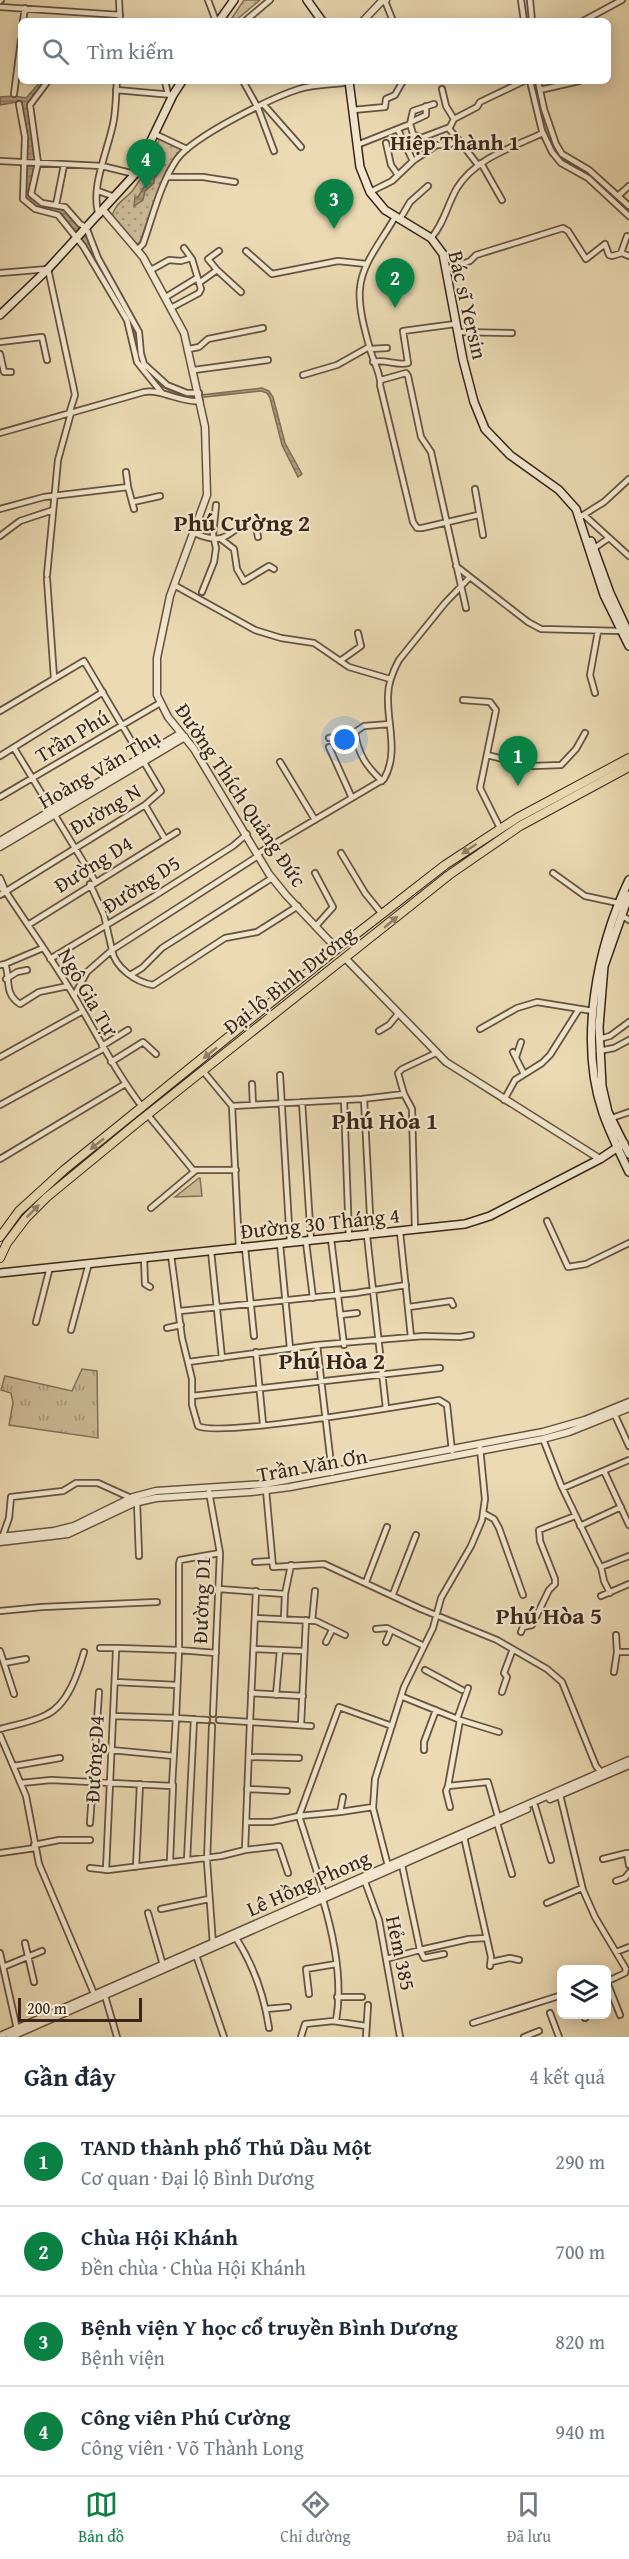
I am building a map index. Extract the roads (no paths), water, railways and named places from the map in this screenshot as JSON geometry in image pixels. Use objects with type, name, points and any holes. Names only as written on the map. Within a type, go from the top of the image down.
[{"type":"highway","name":"Đại lộ Bình Dương","points":[[0,1258],[7,1243],[26,1218],[47,1197],[337,949],[445,865],[629,758]]},
{"type":"highway","name":"Đại lộ Bình Dương","points":[[0,1237],[19,1211],[43,1189],[145,1111],[203,1071],[346,959],[503,831],[629,767]]},
{"type":"highway","points":[[337,949],[346,959]]},
{"type":"main road","points":[[220,18],[234,0]]},
{"type":"main road","points":[[308,0],[320,18]]},
{"type":"main road","points":[[0,315],[48,269],[135,174],[171,95],[180,84]]},
{"type":"main road","name":"Bác sĩ Yersin","points":[[349,84],[362,175],[370,192],[377,202],[398,218],[431,238],[443,254],[455,324],[474,402],[485,429],[510,455],[559,490],[582,519],[594,549],[598,570]]},
{"type":"main road","name":"Bác sĩ Yersin","points":[[582,519],[598,570],[626,632],[629,646]]},
{"type":"main road","points":[[629,880],[618,903],[598,965],[593,1011],[596,1086],[603,1114],[621,1145],[629,1154]]},
{"type":"main road","points":[[629,895],[604,966],[599,1039],[602,1086],[629,1172]]},
{"type":"main road","name":"Đường 30 Tháng 4","points":[[0,1273],[349,1238],[478,1221],[600,1159],[621,1145]]},
{"type":"street","points":[[0,7],[120,15],[119,0]]},
{"type":"street","points":[[208,0],[217,18]]},
{"type":"street","points":[[248,18],[270,0]]},
{"type":"street","points":[[520,0],[523,18]]},
{"type":"street","points":[[530,0],[532,18]]},
{"type":"street","points":[[606,0],[609,6]]},
{"type":"street","points":[[588,18],[622,0]]},
{"type":"street","points":[[366,18],[381,2],[385,1],[392,18]]},
{"type":"street","points":[[23,18],[25,8]]},
{"type":"street","points":[[14,94],[18,63]]},
{"type":"street","points":[[46,84],[30,105],[37,163],[31,194],[42,203],[65,207],[84,229],[139,332],[144,364],[162,393]]},
{"type":"street","points":[[101,213],[97,202],[98,191],[114,119],[117,84]]},
{"type":"street","points":[[116,90],[171,95],[166,84]]},
{"type":"street","points":[[245,84],[258,108],[273,151]]},
{"type":"street","points":[[138,249],[143,244],[168,177],[178,158],[187,149],[218,129],[300,89],[335,84]]},
{"type":"street","points":[[353,110],[385,107],[386,99],[395,95],[401,84]]},
{"type":"street","points":[[434,104],[414,111],[411,123],[413,134],[421,138],[450,127],[454,119],[477,107],[480,102],[517,84]]},
{"type":"street","points":[[531,84],[542,131],[561,163],[588,178],[629,216]]},
{"type":"street","points":[[539,84],[544,109],[556,144],[562,154],[589,170],[629,206]]},
{"type":"street","points":[[540,90],[566,84]]},
{"type":"street","points":[[442,89],[446,106],[454,119]]},
{"type":"street","points":[[19,104],[25,137],[22,195],[25,203],[42,212],[58,215],[83,246],[127,320],[137,362],[149,374],[167,385],[200,397]]},
{"type":"street","points":[[264,105],[301,147]]},
{"type":"street","points":[[357,145],[398,130],[426,116],[426,106]]},
{"type":"street","points":[[450,127],[480,164],[502,200]]},
{"type":"street","points":[[431,238],[442,224],[456,190],[469,172],[480,164],[551,128]]},
{"type":"street","points":[[398,130],[413,161]]},
{"type":"street","points":[[155,134],[187,149]]},
{"type":"street","points":[[370,192],[398,176],[413,161],[437,145],[449,145],[458,139]]},
{"type":"street","points":[[386,143],[392,167],[398,176]]},
{"type":"street","points":[[0,161],[102,166],[135,174]]},
{"type":"street","points":[[56,205],[64,165]]},
{"type":"street","points":[[168,177],[202,177],[235,182]]},
{"type":"street","points":[[428,186],[410,202],[367,264],[360,289],[373,362],[381,380],[380,385],[413,522],[417,528],[422,528],[478,515]]},
{"type":"street","points":[[618,196],[629,186]]},
{"type":"street","points":[[98,191],[115,197]]},
{"type":"street","name":"Đường Thích Quảng Đức","points":[[101,213],[138,249],[184,333],[205,427],[208,486],[204,505],[174,585],[157,657],[156,686],[160,703],[247,834],[272,878],[337,949]]},
{"type":"street","points":[[446,270],[470,261],[476,255],[563,228],[568,231],[586,259],[605,244],[609,255],[614,256],[621,253],[629,256]]},
{"type":"street","points":[[621,253],[627,236]]},
{"type":"street","points":[[171,308],[201,289],[191,258],[184,248]]},
{"type":"street","points":[[219,251],[208,259],[241,292]]},
{"type":"street","points":[[246,252],[272,274],[338,261],[367,264]]},
{"type":"street","points":[[151,270],[166,261],[191,258]]},
{"type":"street","points":[[0,273],[48,269],[75,395],[58,460],[47,577],[54,678]]},
{"type":"street","points":[[166,297],[217,270]]},
{"type":"street","points":[[373,362],[383,360],[399,365],[409,362],[403,331],[455,324]]},
{"type":"street","points":[[189,350],[199,347],[208,339],[263,328]]},
{"type":"street","points":[[457,332],[512,333]]},
{"type":"street","points":[[0,342],[42,337],[46,360]]},
{"type":"street","points":[[303,375],[337,365],[370,348],[387,348]]},
{"type":"street","points":[[0,354],[3,372],[11,372]]},
{"type":"street","points":[[194,370],[268,360]]},
{"type":"street","points":[[381,380],[406,373],[408,376],[421,437],[431,452],[465,608]]},
{"type":"street","points":[[0,433],[144,392],[162,393],[179,400],[200,397]]},
{"type":"street","points":[[126,472],[134,509]]},
{"type":"street","points":[[629,479],[582,519],[629,556]]},
{"type":"street","points":[[0,508],[54,496],[129,487]]},
{"type":"street","points":[[475,489],[483,535]]},
{"type":"street","points":[[133,502],[160,496]]},
{"type":"street","points":[[202,592],[214,562],[216,548],[213,525],[216,505]]},
{"type":"street","points":[[0,536],[20,521],[53,510]]},
{"type":"street","points":[[194,533],[214,540],[255,522],[258,537]]},
{"type":"street","points":[[221,538],[234,549],[237,569],[244,581],[269,566],[274,569]]},
{"type":"street","points":[[594,549],[609,538]]},
{"type":"street","points":[[455,566],[528,622],[541,628],[626,632]]},
{"type":"street","points":[[74,996],[87,972],[112,951],[258,855],[382,781],[392,760],[388,695],[390,679],[399,660],[470,577]]},
{"type":"street","points":[[174,585],[255,630],[281,638],[314,643],[360,672],[390,679]]},
{"type":"street","points":[[595,693],[590,675],[598,631]]},
{"type":"street","points":[[340,661],[361,646],[358,633]]},
{"type":"street","name":"Đường N","points":[[0,711],[84,661],[161,791],[145,805],[74,847],[0,896]]},
{"type":"street","points":[[0,756],[103,692]]},
{"type":"street","points":[[464,700],[490,702],[494,706],[495,714],[480,792],[503,831]]},
{"type":"street","name":"Trần Phú","points":[[0,797],[160,703]]},
{"type":"street","points":[[329,738],[355,732],[364,726],[390,724]]},
{"type":"street","points":[[355,732],[360,754],[367,767],[382,781]]},
{"type":"street","points":[[486,755],[532,766],[561,765],[576,749],[585,733]]},
{"type":"street","name":"Hoàng Văn Thụ","points":[[0,847],[10,838],[183,735]]},
{"type":"street","points":[[330,747],[352,798]]},
{"type":"street","points":[[14,748],[74,847],[92,883],[107,925],[117,964],[148,984],[155,984],[225,938],[257,932],[298,906]]},
{"type":"street","points":[[280,762],[315,820]]},
{"type":"street","points":[[145,805],[165,839]]},
{"type":"street","name":"Đường D4","points":[[28,925],[177,832]]},
{"type":"street","name":"Đường D5","points":[[50,959],[233,846],[247,834]]},
{"type":"street","name":"Hoàng Văn Thụ","points":[[0,841],[10,838]]},
{"type":"street","points":[[341,853],[365,893],[382,914]]},
{"type":"street","points":[[315,873],[333,907],[316,927]]},
{"type":"street","points":[[553,873],[585,896],[618,903]]},
{"type":"street","name":"Ngô Gia Tự","points":[[0,878],[6,892],[68,986],[125,1084],[195,1171]]},
{"type":"street","points":[[132,974],[142,969],[162,948],[272,878]]},
{"type":"street","name":"Ngô Gia Tự","points":[[0,887],[6,892]]},
{"type":"street","points":[[621,915],[629,920]]},
{"type":"street","points":[[43,948],[3,964],[15,1001],[20,1004],[39,992],[68,986]]},
{"type":"street","points":[[346,959],[436,1053],[454,1068],[600,1159]]},
{"type":"street","points":[[6,978],[27,970]]},
{"type":"street","points":[[480,1029],[517,1008],[537,1002],[593,1011]]},
{"type":"street","points":[[504,1100],[515,1080],[542,1063],[550,1055],[579,1009]]},
{"type":"street","points":[[0,1057],[83,1011]]},
{"type":"street","points":[[379,1031],[389,1025],[398,1014]]},
{"type":"street","points":[[599,1039],[610,1036],[629,1023]]},
{"type":"street","points":[[0,1105],[102,1048],[128,1030]]},
{"type":"street","points":[[600,1051],[614,1048],[629,1040]]},
{"type":"street","points":[[111,1062],[144,1041],[153,1053],[156,1053]]},
{"type":"street","points":[[521,1042],[515,1055],[524,1074]]},
{"type":"street","points":[[415,1230],[412,1116],[410,1104],[404,1094],[398,1073],[436,1053]]},
{"type":"street","points":[[203,1071],[232,1106],[242,1248],[254,1336]]},
{"type":"street","points":[[280,1074],[290,1243]]},
{"type":"street","points":[[0,1159],[125,1084]]},
{"type":"street","points":[[252,1084],[253,1105]]},
{"type":"street","points":[[232,1106],[364,1099],[404,1094]]},
{"type":"street","points":[[364,1099],[369,1235],[386,1408]]},
{"type":"street","points":[[344,1100],[349,1238]]},
{"type":"street","points":[[302,1102],[308,1242],[313,1298]]},
{"type":"street","points":[[612,1118],[629,1112]]},
{"type":"street","points":[[151,1208],[195,1171],[236,1170]]},
{"type":"street","points":[[547,1221],[568,1268],[586,1264],[629,1243]]},
{"type":"street","points":[[400,1232],[411,1337]]},
{"type":"street","points":[[331,1239],[344,1345]]},
{"type":"street","points":[[280,1244],[290,1348]]},
{"type":"street","points":[[211,1251],[222,1358]]},
{"type":"street","points":[[171,1255],[181,1325],[192,1379],[196,1425],[201,1428],[263,1424],[439,1400],[446,1403],[452,1451]]},
{"type":"street","points":[[144,1258],[145,1284],[150,1287]]},
{"type":"street","points":[[71,1330],[89,1263]]},
{"type":"street","points":[[36,1322],[50,1267]]},
{"type":"street","points":[[180,1311],[313,1298],[406,1285]]},
{"type":"street","points":[[409,1307],[451,1301],[453,1305]]},
{"type":"street","points":[[340,1315],[357,1313]]},
{"type":"street","points":[[167,1328],[181,1325]]},
{"type":"street","points":[[188,1362],[316,1345],[344,1345],[411,1337],[471,1335]]},
{"type":"street","points":[[316,1345],[332,1473]]},
{"type":"street","points":[[256,1352],[263,1424]]},
{"type":"street","points":[[192,1396],[440,1368]]},
{"type":"street","name":"Trần Văn Ơn","points":[[209,1492],[452,1451],[543,1439],[578,1429],[629,1402]]},
{"type":"street","name":"Trần Văn Ơn","points":[[1,1539],[74,1526],[156,1491],[266,1490],[480,1448],[564,1426],[613,1410],[629,1408]]},
{"type":"street","points":[[613,1410],[629,1446]]},
{"type":"street","points":[[543,1439],[575,1516],[601,1567],[610,1593]]},
{"type":"street","points":[[388,1866],[373,1807],[375,1779],[403,1697],[404,1687],[438,1614],[441,1598],[471,1546],[483,1513],[484,1483],[480,1448]]},
{"type":"street","points":[[563,1488],[629,1460]]},
{"type":"street","points":[[604,1471],[629,1525]]},
{"type":"street","points":[[1,1539],[9,1518],[11,1497],[63,1491],[76,1483],[98,1483],[134,1500],[139,1557]]},
{"type":"street","points":[[266,1490],[273,1567],[324,1564],[513,1649],[547,1669],[562,1682],[588,1748],[601,1772]]},
{"type":"street","name":"Đường D1","points":[[209,1492],[220,1553],[213,1714]]},
{"type":"street","points":[[580,1526],[629,1507]]},
{"type":"street","points":[[483,1513],[494,1519],[499,1528],[523,1595]]},
{"type":"street","points":[[521,1632],[524,1627],[532,1625],[549,1590],[555,1584],[540,1541],[539,1530],[575,1516]]},
{"type":"street","points":[[366,1582],[387,1527]]},
{"type":"street","points":[[393,1594],[416,1535]]},
{"type":"street","points":[[170,1861],[180,1560],[220,1553]]},
{"type":"street","points":[[601,1567],[629,1556]]},
{"type":"street","points":[[255,1562],[272,1561]]},
{"type":"street","points":[[284,1619],[285,1594],[291,1565]]},
{"type":"street","points":[[601,1596],[629,1584]]},
{"type":"street","points":[[219,1589],[285,1594]]},
{"type":"street","points":[[245,1850],[256,1591]]},
{"type":"street","points":[[301,1725],[304,1651],[315,1591]]},
{"type":"street","points":[[0,1611],[157,1602]]},
{"type":"street","points":[[255,1618],[309,1620],[345,1635]]},
{"type":"street","points":[[376,1629],[382,1627],[391,1630],[424,1646]]},
{"type":"street","points":[[326,1642],[332,1630]]},
{"type":"street","points":[[386,1642],[391,1630]]},
{"type":"street","points":[[614,1672],[617,1652],[616,1635]]},
{"type":"street","points":[[100,1648],[216,1653]]},
{"type":"street","name":"Đường D4","points":[[106,1870],[116,1649]]},
{"type":"street","points":[[254,1649],[304,1651]]},
{"type":"street","points":[[502,1692],[507,1677],[504,1673],[513,1649]]},
{"type":"street","points":[[276,1695],[280,1650]]},
{"type":"street","points":[[0,1651],[14,1694]]},
{"type":"street","points":[[0,1729],[45,1716],[55,1709],[78,1674],[84,1652]]},
{"type":"street","points":[[617,1652],[629,1652]]},
{"type":"street","points":[[4,1664],[26,1659]]},
{"type":"street","points":[[425,1670],[462,1690]]},
{"type":"street","points":[[115,1682],[177,1684]]},
{"type":"street","points":[[450,1807],[446,1791],[459,1720],[468,1688]]},
{"type":"street","points":[[90,1823],[99,1692]]},
{"type":"street","points":[[251,1693],[303,1696]]},
{"type":"street","points":[[403,1697],[459,1720],[499,1732]]},
{"type":"street","points":[[336,2021],[336,1964],[330,1924],[299,1816],[339,1707],[351,1709],[392,1726]]},
{"type":"street","points":[[424,1750],[424,1742],[436,1710]]},
{"type":"street","points":[[207,1720],[213,1714],[219,1719],[311,1726]]},
{"type":"street","points":[[113,1716],[207,1720],[212,1726],[207,1858],[213,1946]]},
{"type":"street","points":[[187,1860],[194,1719]]},
{"type":"street","points":[[212,1726],[217,1725],[219,1719]]},
{"type":"street","points":[[0,1735],[26,1796],[35,1846],[51,1894],[95,1998]]},
{"type":"street","points":[[111,1750],[174,1756]]},
{"type":"street","points":[[249,1756],[299,1758]]},
{"type":"street","points":[[14,1766],[60,1758]]},
{"type":"street","name":"Lê Hồng Phong","points":[[364,1878],[402,1865],[629,1760]]},
{"type":"street","name":"Lê Hồng Phong","points":[[213,1946],[236,1938],[388,1866],[629,1765]]},
{"type":"street","points":[[21,1783],[51,1780],[173,1785]]},
{"type":"street","points":[[448,1786],[488,1782],[512,1874]]},
{"type":"street","points":[[136,1867],[140,1784]]},
{"type":"street","points":[[247,1789],[287,1791]]},
{"type":"street","points":[[560,1795],[582,1888],[595,1917],[627,1971],[611,1980]]},
{"type":"street","points":[[339,1812],[343,1797]]},
{"type":"street","points":[[535,1806],[551,1860]]},
{"type":"street","points":[[246,1822],[272,1822],[299,1816],[373,1807]]},
{"type":"street","points":[[464,1837],[490,1964],[510,1958],[519,1960]]},
{"type":"street","points":[[0,1853],[58,1840],[90,1840]]},
{"type":"street","points":[[90,1868],[106,1870],[136,1867],[279,1846],[288,1873]]},
{"type":"street","points":[[603,1859],[628,1853],[629,1865]]},
{"type":"street","points":[[402,1865],[420,1950],[424,1958],[444,1954]]},
{"type":"street","points":[[616,1881],[625,1878],[629,1873]]},
{"type":"street","name":"Hẻm 385","points":[[364,1878],[379,1920],[400,2037]]},
{"type":"street","points":[[547,1903],[582,1888]]},
{"type":"street","name":"Lê Hồng Phong","points":[[0,2036],[105,1996],[324,1897]]},
{"type":"street","points":[[161,1909],[209,1899]]},
{"type":"street","points":[[148,1913],[163,1965]]},
{"type":"street","points":[[236,1938],[253,1966],[266,2009],[269,2028]]},
{"type":"street","points":[[386,1959],[469,1939],[486,1938]]},
{"type":"street","points":[[25,1943],[34,1982]]},
{"type":"street","points":[[616,1952],[629,1947]]},
{"type":"street","points":[[3,1967],[42,1951]]},
{"type":"street","points":[[0,1953],[17,2029]]},
{"type":"street","points":[[195,1954],[224,2037]]},
{"type":"street","name":"Lê Hồng Phong","points":[[10,2037],[163,1965],[195,1954]]},
{"type":"street","points":[[309,1994],[306,1969],[336,1964]]},
{"type":"street","points":[[611,1992],[620,2015]]},
{"type":"street","points":[[105,1996],[117,2037]]},
{"type":"street","points":[[473,2023],[557,1996]]},
{"type":"street","points":[[337,1997],[362,1997]]},
{"type":"street","points":[[366,2037],[368,2005]]},
{"type":"street","points":[[266,2009],[288,2007]]},
{"type":"street","points":[[550,2013],[559,2037]]},
{"type":"street","points":[[301,2037],[304,2024],[336,2021],[366,2026]]},
{"type":"street","points":[[524,2037],[539,2031]]},
{"type":"place","name":"Công viên Phú Cường","points":[[146,189]]},
{"type":"place","name":"Bệnh viện Y học cổ truyền Bình Dương","points":[[334,229]]},
{"type":"place","name":"Chùa Hội Khánh","points":[[395,308]]},
{"type":"place","name":"TAND thành phố Thủ Dầu Một","points":[[518,786]]},
{"type":"district","name":"Hiệp Thành 1","points":[[455,142]]},
{"type":"district","name":"Phú Cường 2","points":[[242,522]]},
{"type":"district","name":"Phú Hòa 1","points":[[385,1120]]},
{"type":"district","name":"Phú Hòa 2","points":[[332,1360]]},
{"type":"district","name":"Phú Hòa 5","points":[[549,1615]]}]
